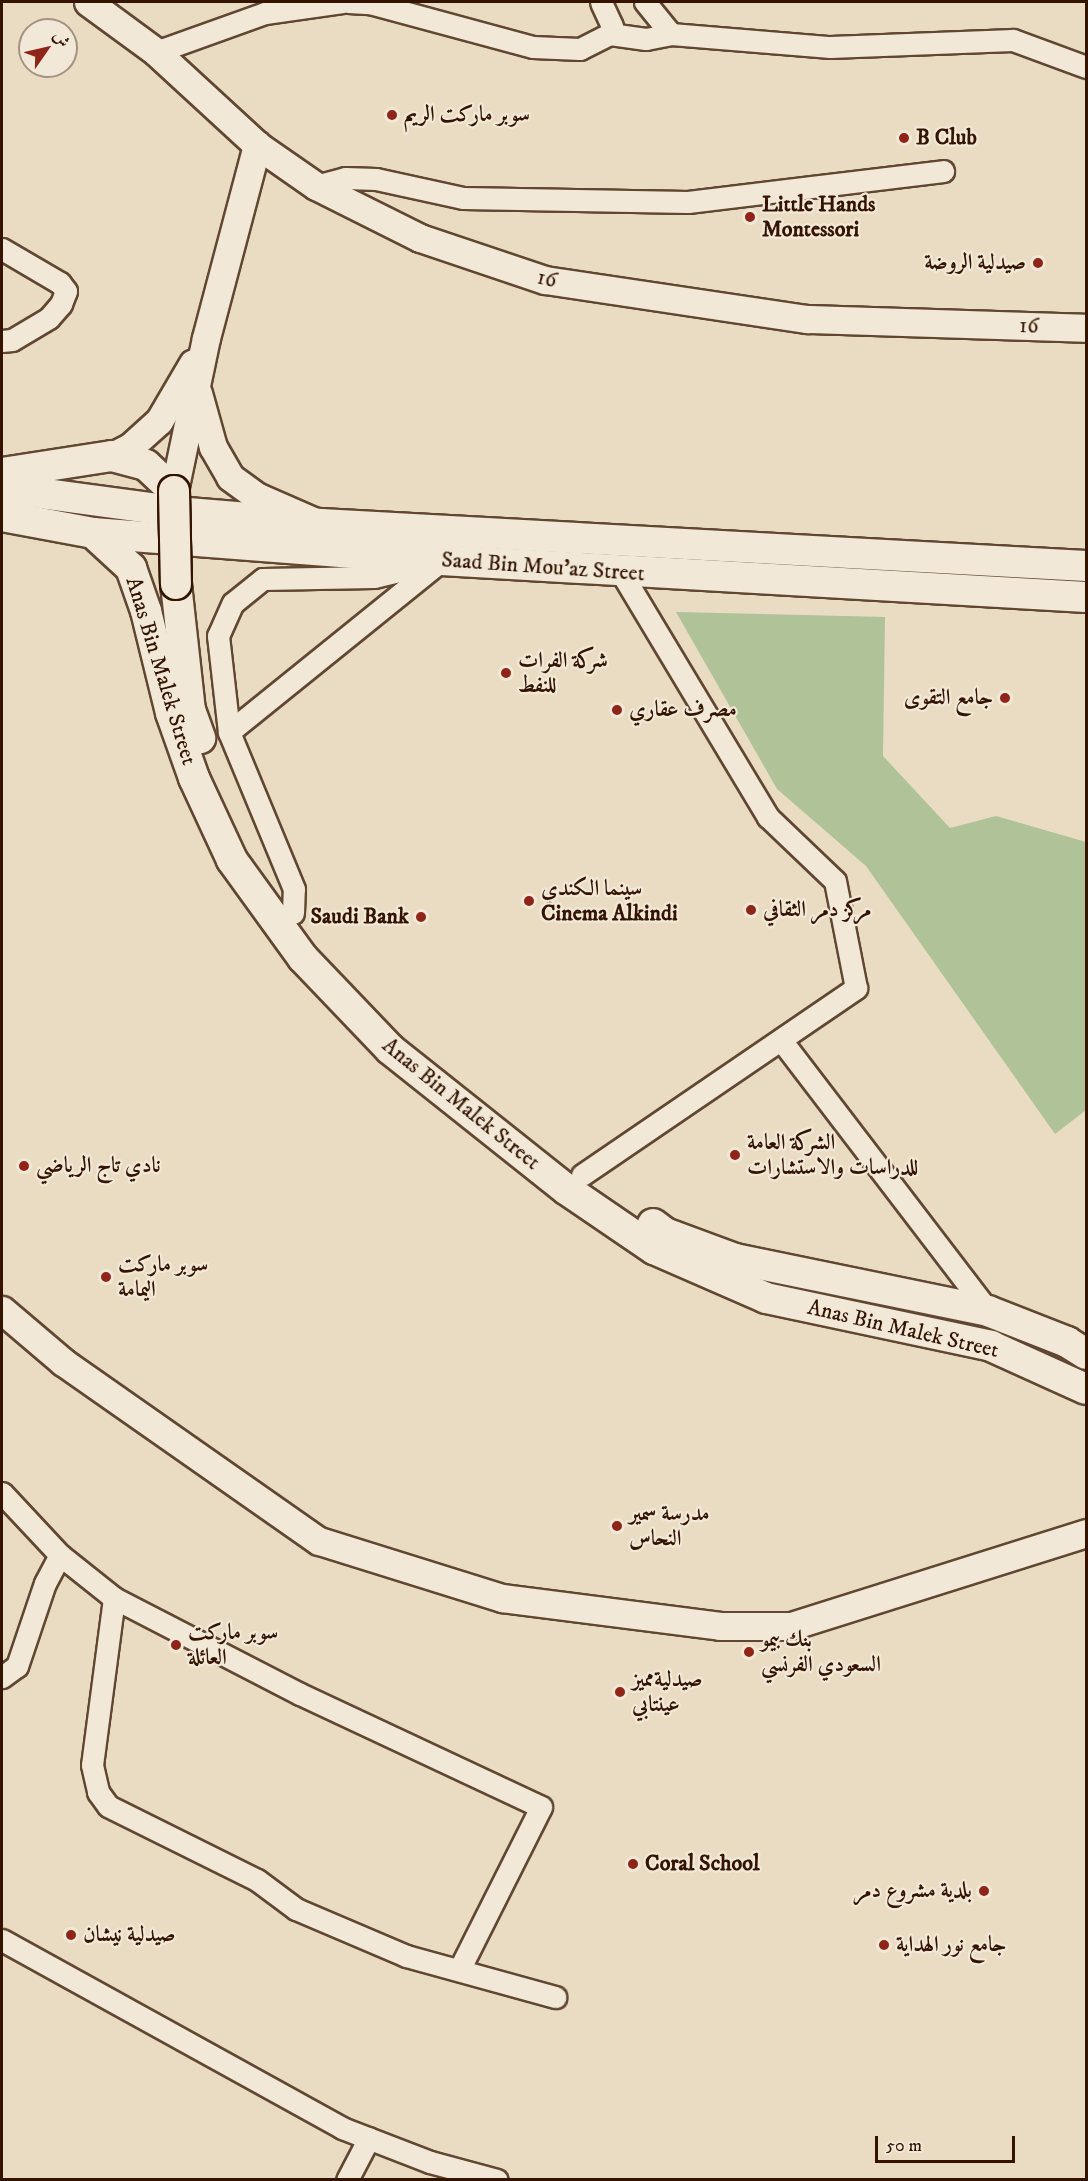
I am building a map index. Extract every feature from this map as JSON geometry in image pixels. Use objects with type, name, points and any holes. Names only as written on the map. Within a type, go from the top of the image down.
[{"type":"main road","points":[[2,473],[112,456],[146,465],[174,491]]},
{"type":"main road","name":"Saad Bin Mou'az Street","points":[[2,488],[188,513],[321,524],[1086,566]]},
{"type":"main road","name":"Anas Bin Malek Street","points":[[174,491],[176,584],[190,710],[209,764],[248,852],[294,913],[316,947],[404,1034],[582,1176],[665,1233],[735,1258],[988,1311],[1067,1342],[1086,1354]]},
{"type":"main road","name":"Saad Bin Mou'az Street","points":[[2,516],[93,533],[441,560],[1086,597]]},
{"type":"main road","name":"Anas Bin Malek Street","points":[[93,533],[131,568],[146,611],[171,713],[194,778],[232,860],[303,958],[390,1049],[566,1189],[654,1249],[766,1298],[991,1346],[1086,1389]]},
{"type":"street","name":"16","points":[[88,2],[156,52],[257,145],[316,186],[420,238],[545,280],[807,319],[1086,328]]},
{"type":"street","points":[[156,52],[265,13],[342,2]]},
{"type":"street","points":[[348,2],[370,3],[533,47],[580,50],[610,34],[646,39],[671,34],[830,47],[1013,40],[1086,68]]},
{"type":"street","points":[[601,2],[612,26],[610,34]]},
{"type":"street","points":[[645,2],[671,34]]},
{"type":"street","points":[[174,491],[207,338],[257,145]]},
{"type":"street","points":[[316,186],[345,178],[376,179],[463,198],[688,202],[943,171]]},
{"type":"street","points":[[2,249],[60,283],[66,291],[62,304],[49,318],[12,340],[2,341]]},
{"type":"street","points":[[112,456],[146,435],[169,408],[207,338]]},
{"type":"street","points":[[197,390],[213,447],[230,477],[258,497],[321,524]]},
{"type":"street","points":[[229,732],[441,560]]},
{"type":"street","points":[[294,913],[294,889],[229,732],[218,636],[233,603],[263,579],[374,577],[441,560]]},
{"type":"street","points":[[582,1176],[856,988],[835,881],[768,817],[621,572]]},
{"type":"street","points":[[782,1040],[988,1311]]},
{"type":"street","points":[[2,1310],[63,1362],[319,1541],[502,1598],[720,1626],[791,1626],[1050,1542],[1086,1533]]},
{"type":"street","points":[[2,1493],[60,1555],[114,1598],[300,1694],[541,1807],[460,1968]]},
{"type":"street","points":[[1050,1542],[1086,1519]]},
{"type":"street","points":[[2,1677],[17,1666],[45,1584],[60,1555]]},
{"type":"street","points":[[114,1598],[92,1765],[98,1792],[108,1806],[257,1880],[296,1909],[406,1956],[460,1968],[555,1996]]},
{"type":"street","points":[[2,1940],[291,2102],[369,2138],[430,2162],[497,2180]]},
{"type":"street","points":[[347,2180],[369,2138]]},
{"type":"green space","points":[[676,612],[885,617],[883,756],[950,828],[996,816],[1086,842],[1086,1110],[1055,1134],[866,866],[777,789]]},
{"type":"place","name":"سوبر ماركت الريم","points":[[392,115]]},
{"type":"place","name":"B Club","points":[[904,138]]},
{"type":"place","name":"Little Hands Montessori","points":[[750,217]]},
{"type":"place","name":"صيدلية الروضة","points":[[1038,263]]},
{"type":"place","name":"شركة الفرات للنفط","points":[[506,673]]},
{"type":"place","name":"جامع التقوى","points":[[1005,698]]},
{"type":"place","name":"مصرف عقاري","points":[[617,710]]},
{"type":"place","name":"سينما الكندي Cinema Alkindi","points":[[529,901]]},
{"type":"place","name":"مركز دمر الثقافي","points":[[751,910]]},
{"type":"place","name":"Saudi Bank","points":[[421,917]]},
{"type":"place","name":"الشركة العامة للدراسات والاستشارات","points":[[735,1155]]},
{"type":"place","name":"نادي تاج الرياضي","points":[[24,1166]]},
{"type":"place","name":"سوبر ماركت اليمامة","points":[[106,1277]]},
{"type":"place","name":"مدرسة سمير النحاس","points":[[617,1526]]},
{"type":"place","name":"سوبر ماركت العائلة","points":[[176,1645]]},
{"type":"place","name":"بنك بيمو السعودي الفرنسي","points":[[749,1652]]},
{"type":"place","name":"صيدليةمميز عينتابي","points":[[620,1692]]},
{"type":"place","name":"Coral School","points":[[633,1864]]},
{"type":"place","name":"بلدية مشروع دمر","points":[[984,1891]]},
{"type":"place","name":"صيدلية نيشان","points":[[71,1935]]},
{"type":"place","name":"جامع نور الهداية","points":[[884,1945]]}]
